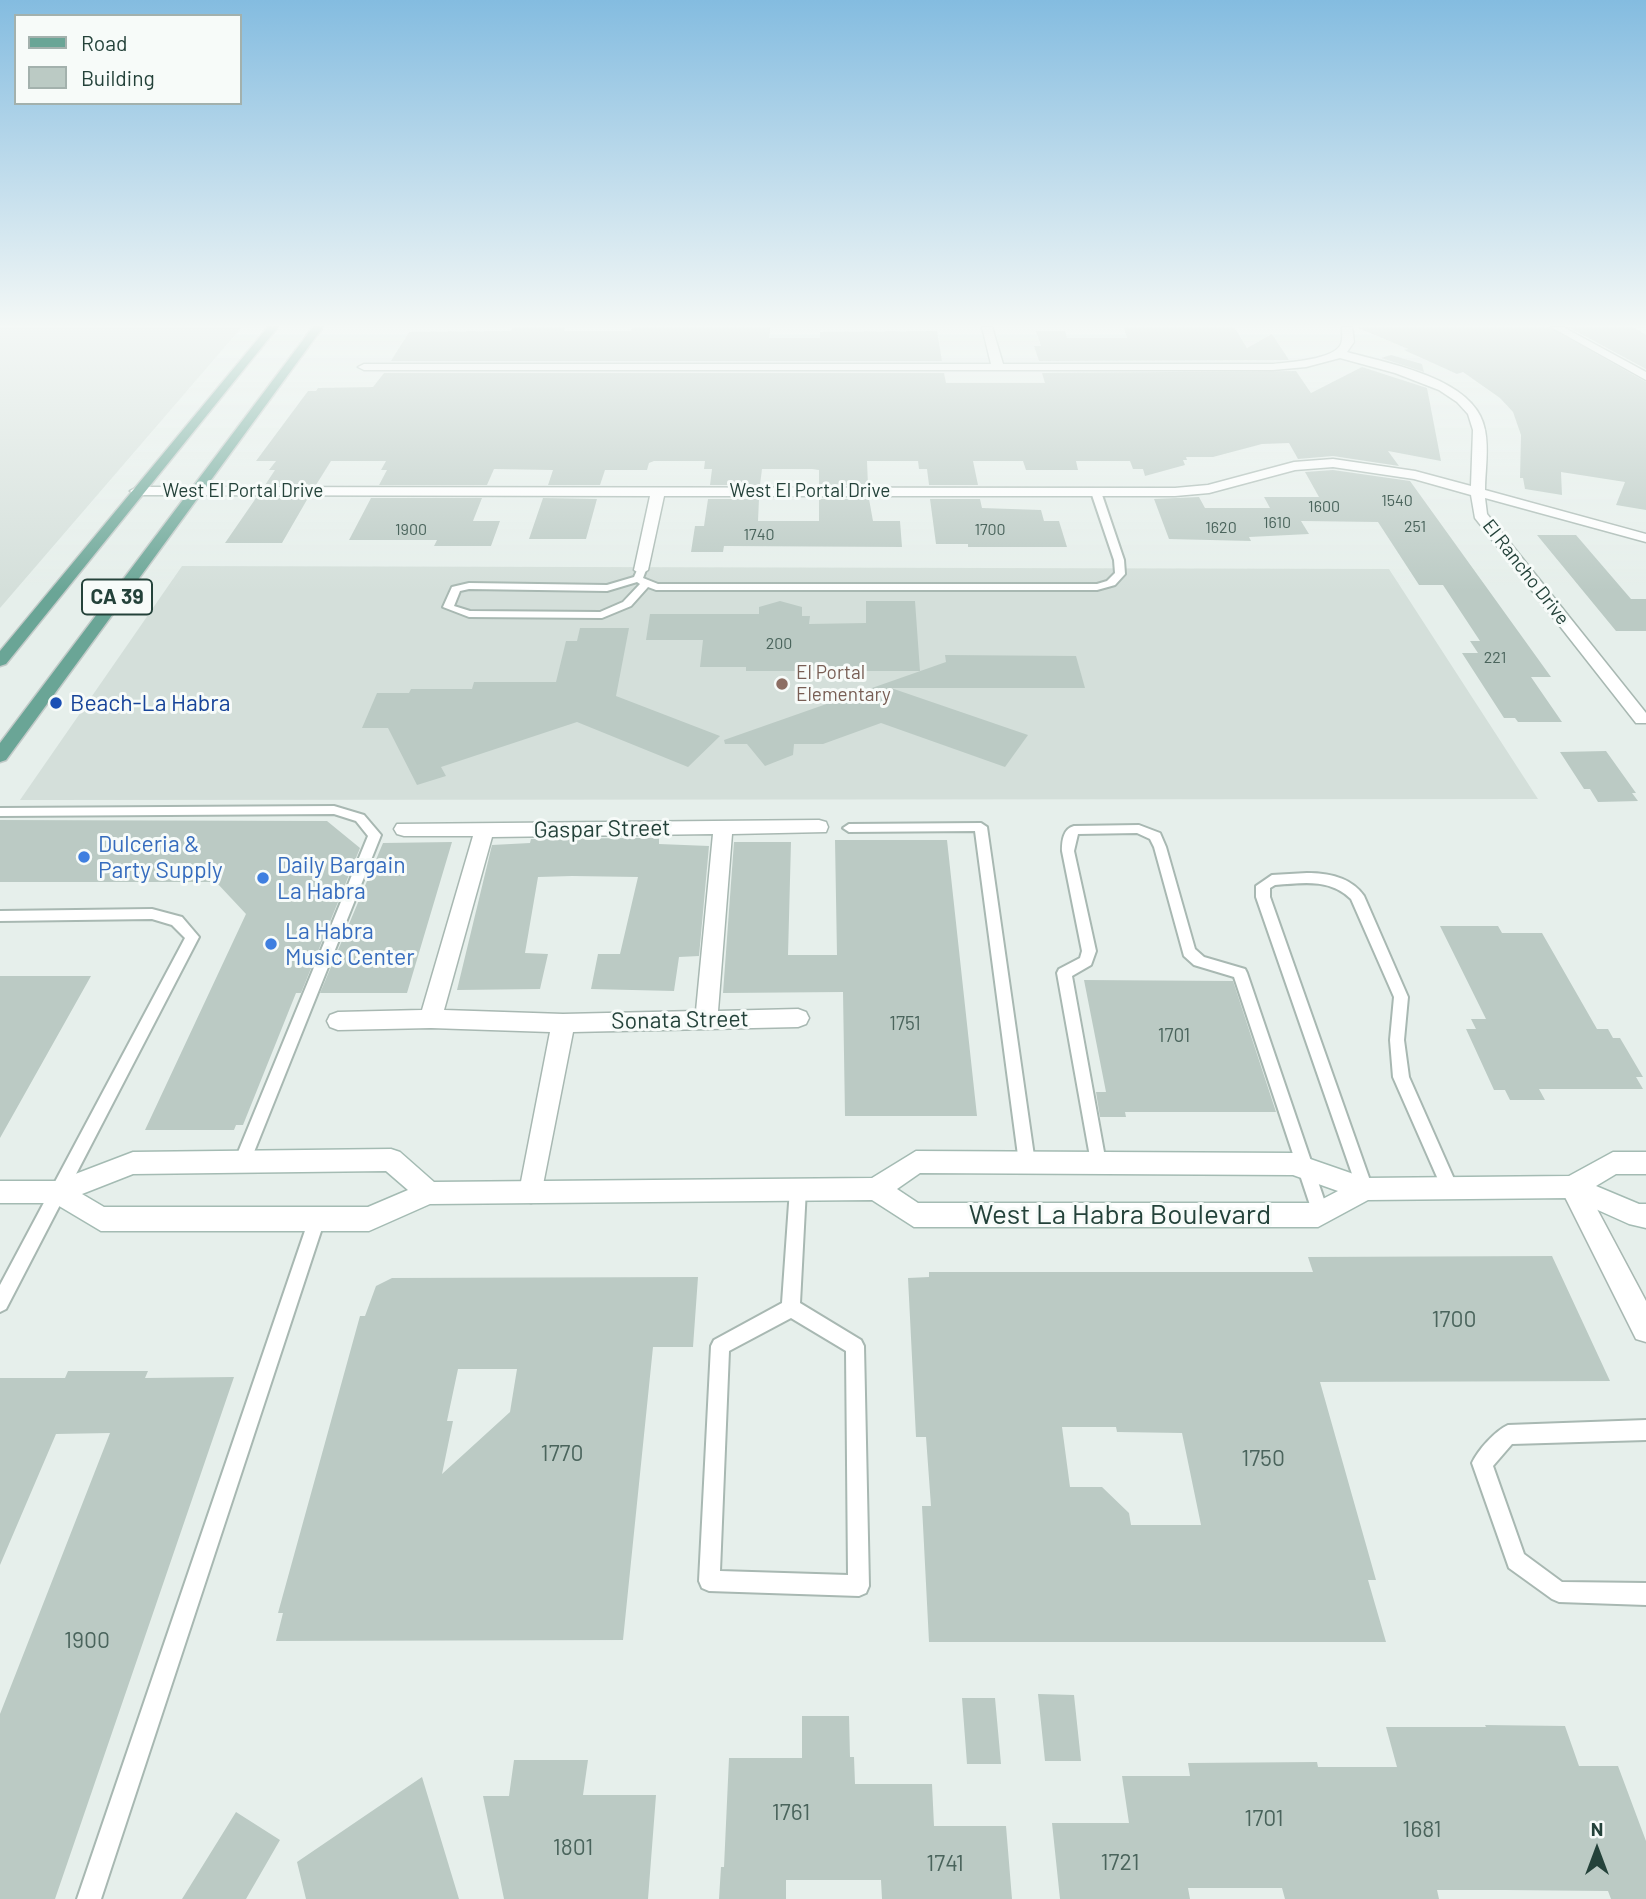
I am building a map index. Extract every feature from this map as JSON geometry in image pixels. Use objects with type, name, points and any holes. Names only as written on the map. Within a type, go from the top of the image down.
[{"type":"main road","name":"CA 39","points":[[0,661],[200,416]]},
{"type":"main road","name":"CA 39","points":[[0,755],[252,416]]},
{"type":"street","name":"El Rancho Drive","points":[[1475,416],[1479,427],[1476,492],[1480,515],[1642,719]]},
{"type":"street","name":"West El Portal Drive","points":[[137,491],[1096,492],[1209,489],[1294,466],[1333,463],[1405,473],[1646,538]]},
{"type":"street","points":[[641,578],[658,491]]},
{"type":"street","points":[[706,1020],[723,827]]},
{"type":"street","name":"Gaspar Street","points":[[404,830],[819,827]]},
{"type":"street","points":[[431,1019],[484,830]]},
{"type":"street","name":"Sonata Street","points":[[338,1021],[431,1019],[563,1023],[797,1018]]},
{"type":"street","points":[[531,1192],[563,1023]]},
{"type":"street","points":[[0,1192],[57,1192],[133,1163],[391,1160],[429,1193]]},
{"type":"street","name":"West La Habra Boulevard","points":[[1365,1189],[1321,1214],[914,1215],[876,1189],[916,1162],[1293,1164],[1365,1189],[1572,1187],[1638,1216],[1646,1216]]},
{"type":"street","name":"West La Habra Boulevard","points":[[1572,1187],[1613,1163],[1646,1163]]},
{"type":"street","points":[[1572,1187],[1646,1329]]},
{"type":"street","points":[[57,1192],[101,1219],[369,1219],[429,1193],[876,1189]]},
{"type":"lane","points":[[641,578],[627,604],[602,615],[469,614],[448,607],[456,589],[469,586],[607,588],[641,578],[656,587],[1097,587],[1111,583],[1120,574],[1119,560],[1096,492]]},
{"type":"lane","points":[[0,812],[334,810],[360,818],[375,835],[242,1162]]},
{"type":"lane","points":[[849,828],[981,827],[1027,1163]]},
{"type":"lane","points":[[1098,1163],[1064,973],[1086,961],[1089,951],[1068,850],[1069,837],[1074,830],[1139,830],[1155,836],[1160,847],[1189,952],[1199,961],[1240,973],[1321,1214]]},
{"type":"lane","points":[[1365,1189],[1263,897],[1264,886],[1272,880],[1336,879],[1347,884],[1357,896],[1401,998],[1397,1040],[1401,1077],[1450,1188]]},
{"type":"lane","points":[[0,916],[152,914],[177,921],[192,937],[0,1303]]},
{"type":"lane","points":[[791,1308],[798,1189]]},
{"type":"lane","points":[[89,1899],[317,1219]]},
{"type":"lane","points":[[791,1308],[855,1346],[859,1586],[709,1581],[720,1346],[791,1308]]},
{"type":"lane","points":[[1646,1430],[1508,1435],[1482,1463],[1516,1561],[1559,1592],[1646,1594]]},
{"type":"shaded area","points":[[0,416],[166,416],[0,608]]},
{"type":"shaded area","name":"El Portal Elementary","points":[[182,566],[1389,569],[1538,799],[20,800]]},
{"type":"building","points":[[290,416],[1432,416],[1441,461],[1388,451],[1399,466],[1333,456],[1298,459],[1289,443],[1262,444],[1213,457],[1186,457],[1187,460],[1183,460],[1185,465],[1145,476],[1143,469],[1133,469],[1130,461],[1076,461],[1078,470],[1026,470],[1023,461],[973,461],[978,485],[929,485],[927,469],[919,469],[918,461],[867,461],[868,485],[819,485],[819,470],[762,469],[760,485],[710,485],[712,469],[704,469],[705,461],[654,461],[649,463],[647,470],[605,470],[600,485],[548,485],[553,470],[494,469],[487,485],[379,485],[387,470],[381,470],[386,461],[331,461],[316,485],[265,485],[275,470],[269,470],[276,461],[256,461]]},
{"type":"building","points":[[1514,416],[1646,416],[1646,510],[1616,505],[1625,482],[1561,472],[1562,495],[1525,489],[1523,478],[1520,478],[1521,435]]},
{"type":"building","points":[[1333,470],[1410,481],[1551,677],[1531,677],[1562,722],[1518,722],[1515,718],[1504,718],[1462,653],[1478,653],[1470,641],[1480,641],[1443,585],[1419,585],[1378,522],[1301,521],[1309,534],[1249,537],[1251,541],[1169,539],[1154,499],[1199,497],[1205,508],[1270,508],[1264,497],[1319,497],[1305,472]]},
{"type":"building","points":[[256,498],[308,498],[282,543],[225,543]]},
{"type":"building","points":[[371,498],[482,498],[473,521],[500,521],[491,546],[434,546],[437,540],[349,540]]},
{"type":"building","points":[[543,498],[597,499],[586,539],[529,539]]},
{"type":"building","points":[[708,499],[759,499],[758,521],[819,521],[819,499],[869,499],[873,521],[900,521],[902,547],[724,546],[723,552],[691,552],[695,526],[704,526]]},
{"type":"building","points":[[930,499],[980,499],[982,508],[1041,510],[1044,521],[1059,521],[1067,547],[968,547],[968,544],[936,544]]},
{"type":"building","points":[[1537,535],[1576,535],[1631,599],[1646,599],[1646,631],[1616,631]]},
{"type":"building","points":[[780,601],[802,607],[802,616],[810,616],[809,624],[866,623],[866,601],[915,601],[920,671],[746,671],[746,667],[700,667],[703,640],[646,640],[650,614],[759,614],[759,607]]},
{"type":"building","points":[[580,628],[629,628],[616,696],[720,736],[688,767],[577,722],[441,767],[446,776],[417,785],[388,728],[362,728],[377,693],[409,693],[411,689],[472,689],[474,682],[556,682],[566,641],[577,641]]},
{"type":"building","points":[[945,655],[1076,656],[1085,688],[891,688],[1028,735],[1005,767],[881,723],[823,744],[794,744],[793,755],[765,766],[747,744],[725,744],[724,740],[946,662]]},
{"type":"building","points":[[1606,751],[1636,793],[1632,793],[1638,801],[1598,802],[1590,789],[1584,789],[1560,752]]},
{"type":"building","points":[[0,820],[327,821],[360,848],[301,993],[296,993],[243,1125],[236,1125],[234,1130],[145,1130],[246,914],[216,882],[0,882]]},
{"type":"building","points":[[659,838],[659,844],[709,846],[699,956],[679,957],[674,991],[591,989],[598,954],[620,954],[638,877],[572,876],[538,877],[525,953],[548,954],[540,989],[457,990],[492,845],[530,843],[531,839]]},
{"type":"building","points":[[835,840],[947,840],[977,1116],[845,1116],[843,992],[723,993],[734,842],[791,842],[788,955],[837,955]]},
{"type":"building","points":[[452,842],[407,993],[320,993],[383,843]]},
{"type":"building","points":[[1440,926],[1498,926],[1502,933],[1542,933],[1597,1029],[1608,1029],[1613,1038],[1620,1038],[1643,1077],[1636,1077],[1643,1089],[1539,1089],[1545,1100],[1510,1100],[1505,1090],[1494,1090],[1466,1029],[1476,1029],[1471,1019],[1486,1019]]},
{"type":"building","points":[[0,976],[91,976],[0,1138]]},
{"type":"building","points":[[1084,980],[1233,981],[1276,1112],[1125,1112],[1126,1117],[1100,1117],[1096,1092],[1106,1092]]},
{"type":"building","points":[[1552,1256],[1610,1381],[1320,1382],[1376,1580],[1368,1580],[1386,1642],[929,1642],[922,1506],[931,1506],[926,1437],[916,1437],[908,1278],[929,1277],[929,1272],[1313,1272],[1308,1257]],"holes":[[[1062,1427],[1116,1427],[1117,1432],[1182,1433],[1201,1525],[1131,1525],[1129,1513],[1102,1487],[1070,1487]]]},
{"type":"building","points":[[698,1277],[693,1347],[653,1347],[623,1640],[276,1641],[283,1613],[278,1613],[360,1316],[365,1316],[376,1286],[392,1278]],"holes":[[[458,1369],[517,1369],[510,1412],[442,1474],[453,1421],[447,1421]]]},
{"type":"building","points":[[68,1371],[148,1371],[145,1378],[234,1377],[55,1899],[0,1899],[0,1714],[110,1433],[56,1434],[0,1565],[0,1378],[65,1378]]},
{"type":"building","points":[[1038,1694],[1074,1695],[1081,1761],[1045,1761]]},
{"type":"building","points":[[962,1698],[995,1698],[1001,1764],[967,1764]]},
{"type":"building","points":[[802,1716],[849,1716],[850,1757],[854,1757],[855,1784],[932,1784],[934,1826],[1006,1826],[1012,1899],[882,1899],[881,1880],[786,1880],[786,1899],[719,1899],[721,1867],[724,1867],[729,1758],[802,1758]]},
{"type":"building","points":[[1485,1725],[1565,1726],[1579,1766],[1618,1766],[1646,1841],[1646,1899],[1611,1899],[1608,1891],[1437,1890],[1439,1899],[1285,1899],[1282,1888],[1188,1888],[1190,1899],[1060,1899],[1052,1823],[1129,1823],[1122,1776],[1190,1776],[1188,1763],[1317,1762],[1318,1767],[1397,1767],[1386,1727],[1486,1727]]},
{"type":"building","points":[[514,1760],[588,1760],[583,1795],[656,1795],[648,1899],[504,1899],[483,1796],[509,1796]]},
{"type":"building","points":[[422,1777],[459,1899],[306,1899],[297,1862]]},
{"type":"building","points":[[236,1812],[280,1840],[246,1899],[182,1899]]},
{"type":"place","name":"El Portal Elementary","points":[[782,684]]},
{"type":"place","name":"Beach-La Habra","points":[[56,703]]},
{"type":"place","name":"Dulceria & Party Supply","points":[[84,857]]},
{"type":"place","name":"Daily Bargain La Habra","points":[[263,878]]},
{"type":"place","name":"La Habra Music Center","points":[[271,944]]}]
